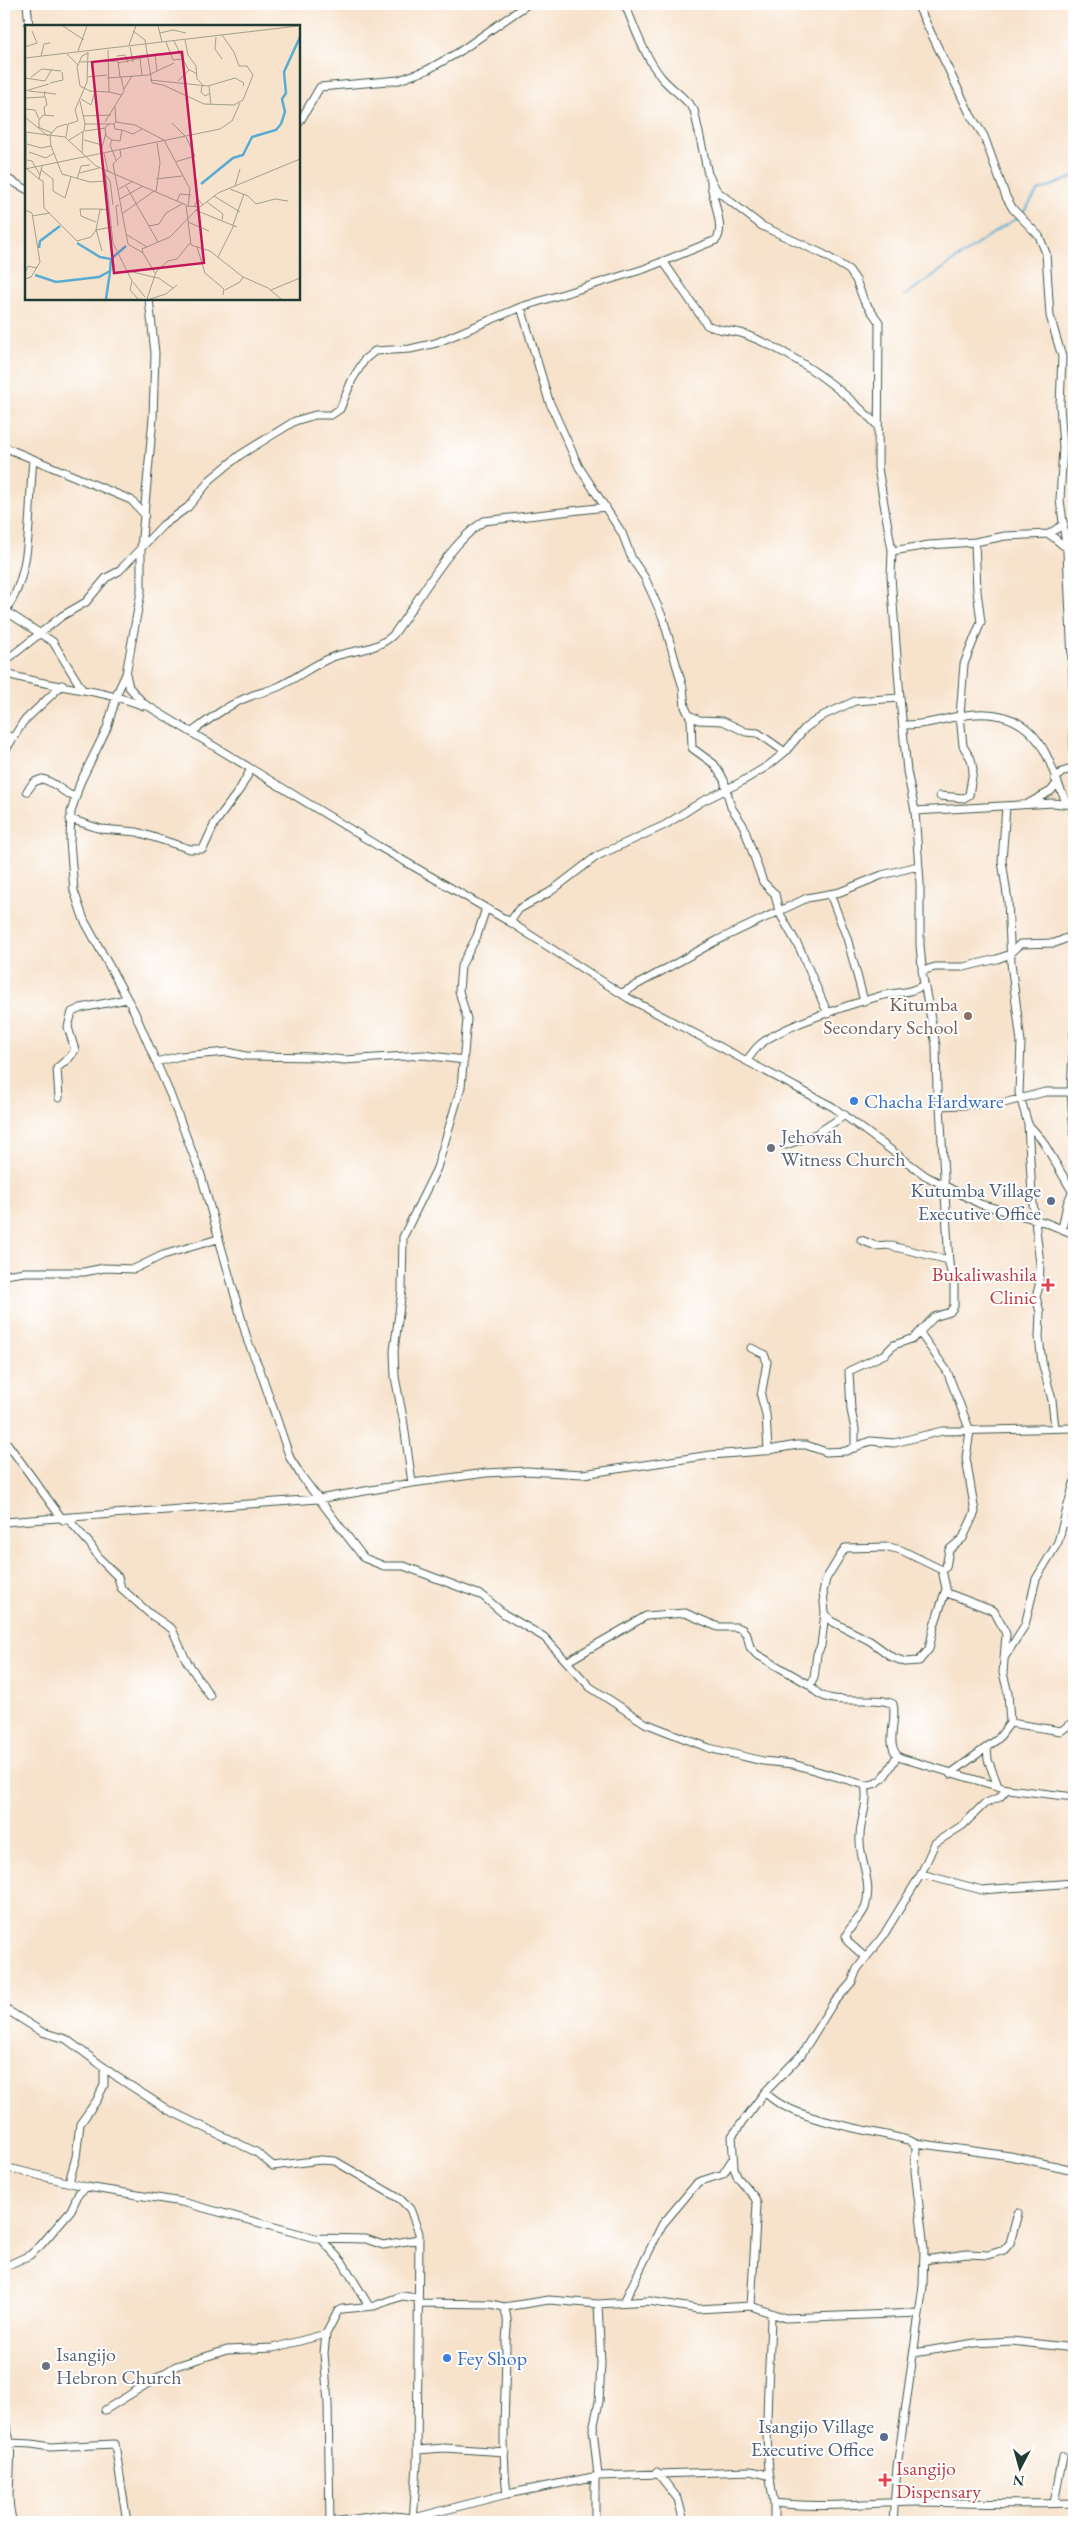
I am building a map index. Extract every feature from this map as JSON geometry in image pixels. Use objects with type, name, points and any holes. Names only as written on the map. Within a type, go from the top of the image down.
[{"type":"street","points":[[26,4],[29,25]]},
{"type":"street","points":[[300,121],[320,87],[399,80],[427,70],[458,52],[528,4]]},
{"type":"street","points":[[4,662],[40,632],[86,602],[106,578],[119,571],[163,525],[188,507],[211,479],[252,446],[295,421],[314,415],[332,415],[340,409],[356,373],[365,359],[375,352],[425,347],[521,306],[663,262],[718,238],[720,224],[694,110],[689,102],[661,77],[652,64],[632,24],[625,4]]},
{"type":"street","points":[[917,4],[962,98],[984,136],[1006,197],[1013,210],[1040,236],[1044,244],[1048,266],[1050,316],[1062,357],[1060,405],[1063,447],[1060,500],[1070,550],[1074,764]]},
{"type":"street","points":[[4,177],[25,188]]},
{"type":"street","points":[[711,183],[722,196],[762,226],[823,254],[853,275],[864,301],[879,322],[876,424],[879,486],[892,551],[891,569],[900,698],[907,771],[915,811],[923,984],[935,1038],[936,1091],[940,1109],[949,1260],[954,1283],[953,1309],[950,1312],[934,1317],[914,1338],[894,1345],[885,1354],[849,1371],[851,1410],[856,1429],[855,1448]]},
{"type":"street","points":[[663,262],[707,325],[744,334],[805,364],[846,394],[876,424]]},
{"type":"street","points":[[149,300],[155,353],[145,515],[141,548],[140,592],[126,674],[116,697],[107,728],[75,797],[70,819],[71,865],[76,899],[84,920],[127,999],[156,1062],[201,1175],[248,1342],[260,1370],[290,1458],[318,1499],[364,1558],[384,1566],[404,1566],[475,1592],[504,1614],[544,1637],[590,1687],[645,1722],[709,1748],[763,1761],[793,1764],[865,1785],[875,1785],[879,1782],[897,1756],[891,1729],[893,1704],[876,1700],[861,1702],[836,1699],[820,1694],[810,1685],[756,1654],[750,1647],[747,1635],[742,1629],[736,1627],[718,1627],[685,1613],[646,1616],[568,1662]]},
{"type":"street","points":[[521,306],[549,401],[585,478],[606,506],[622,533],[632,559],[645,578],[663,618],[683,688],[685,707],[689,715],[692,748],[714,764],[727,789],[731,807],[743,825],[761,878],[774,894],[780,912],[800,949],[828,1014]]},
{"type":"street","points":[[4,447],[131,500],[145,515]]},
{"type":"street","points":[[33,460],[24,562],[17,593],[4,610],[40,632],[55,644],[82,689]]},
{"type":"street","points":[[192,732],[228,707],[250,696],[280,686],[317,664],[335,656],[373,648],[386,642],[403,622],[452,553],[470,532],[484,521],[606,506]]},
{"type":"street","points":[[892,551],[929,545],[975,542],[1005,536],[1049,534],[1064,524]]},
{"type":"street","points":[[1049,534],[1070,550]]},
{"type":"street","points":[[940,796],[964,798],[971,792],[972,762],[963,746],[960,716],[964,664],[981,622],[976,591],[975,542]]},
{"type":"street","points":[[10,657],[8,665],[12,676]]},
{"type":"street","points":[[4,673],[40,684],[62,685],[116,697],[147,707],[510,922],[622,993],[845,1115],[918,1170],[980,1204],[1036,1220],[1074,1234]]},
{"type":"street","points":[[126,674],[130,687],[147,707]]},
{"type":"street","points":[[4,753],[12,737],[23,722],[62,685]]},
{"type":"street","points":[[510,922],[519,909],[550,892],[597,856],[665,825],[701,802],[761,770],[785,752],[813,722],[848,703],[866,698],[900,698]]},
{"type":"street","points":[[689,715],[700,720],[723,721],[746,732],[758,733],[785,752]]},
{"type":"street","points":[[904,725],[926,725],[960,716],[1000,715],[1017,720],[1043,748],[1056,781],[1071,804]]},
{"type":"street","points":[[4,735],[12,737]]},
{"type":"street","points":[[1025,805],[1048,793],[1062,772],[1074,768]]},
{"type":"street","points":[[70,819],[101,829],[137,832],[190,849],[203,850],[215,823],[240,789],[251,769]]},
{"type":"street","points":[[27,791],[34,782],[42,779],[54,784],[66,794],[75,797]]},
{"type":"street","points":[[915,811],[1071,804]]},
{"type":"street","points":[[1006,806],[1002,861],[1008,901],[1008,925],[1012,951],[1011,963],[1021,1042],[1018,1072],[1020,1100],[1028,1124],[1040,1264],[1039,1286],[1036,1296],[1040,1312],[1039,1338],[1042,1362],[1052,1400],[1055,1428]]},
{"type":"street","points":[[622,993],[718,940],[807,898],[830,894],[918,866]]},
{"type":"street","points":[[830,894],[847,938],[864,1001]]},
{"type":"street","points":[[412,1483],[404,1418],[395,1377],[394,1351],[402,1290],[403,1237],[440,1160],[461,1087],[468,1019],[459,991],[461,966],[477,936],[486,908]]},
{"type":"street","points":[[922,971],[935,966],[964,966],[1003,957],[1020,944],[1055,943],[1074,935]]},
{"type":"street","points":[[747,1060],[757,1048],[770,1038],[864,1001],[887,994],[912,991],[923,984]]},
{"type":"street","points":[[58,1098],[57,1068],[70,1057],[74,1050],[68,1027],[72,1012],[81,1008],[127,999]]},
{"type":"street","points":[[1074,1032],[1072,1097],[1074,1134]]},
{"type":"street","points":[[156,1062],[180,1056],[228,1052],[246,1056],[318,1057],[344,1060],[423,1055],[464,1060]]},
{"type":"street","points":[[940,1109],[1020,1100],[1045,1092],[1072,1097]]},
{"type":"street","points":[[786,1145],[816,1134],[845,1115]]},
{"type":"street","points":[[1028,1124],[1042,1140],[1073,1189],[1062,1229]]},
{"type":"street","points":[[4,1275],[32,1272],[84,1272],[104,1268],[134,1269],[163,1255],[218,1239]]},
{"type":"street","points":[[861,1240],[876,1246],[887,1244],[949,1260]]},
{"type":"street","points":[[920,1333],[947,1372],[970,1431],[966,1458],[975,1512],[963,1538],[949,1550],[946,1567],[942,1570]]},
{"type":"street","points":[[751,1348],[764,1354],[767,1362],[761,1396],[766,1414],[768,1451]]},
{"type":"street","points":[[4,1522],[65,1520],[318,1499],[412,1483],[526,1471],[583,1474],[702,1456],[768,1451],[802,1445],[826,1452],[855,1448],[870,1441],[894,1443],[942,1431],[1074,1428]]},
{"type":"street","points":[[4,1439],[65,1520],[90,1544],[100,1559],[118,1577],[121,1588],[150,1614],[172,1629],[186,1660],[210,1696]]},
{"type":"street","points":[[1004,1658],[1025,1625],[1036,1579],[1058,1542],[1074,1483]]},
{"type":"street","points":[[1064,1522],[1074,1525]]},
{"type":"street","points":[[810,1685],[814,1678],[817,1654],[822,1646],[826,1613],[823,1592],[826,1579],[845,1548],[848,1546],[889,1547],[901,1550],[942,1570]]},
{"type":"street","points":[[942,1570],[947,1593],[994,1611],[1006,1634],[1003,1673],[1008,1693],[1010,1723],[987,1747],[950,1774]]},
{"type":"street","points":[[826,1613],[832,1621],[870,1641],[892,1657],[905,1662],[919,1660],[930,1649],[934,1626],[946,1589]]},
{"type":"street","points":[[1010,1723],[1061,1731],[1074,1721]]},
{"type":"street","points":[[987,1747],[988,1760],[998,1786]]},
{"type":"street","points":[[897,1756],[950,1774],[1007,1789],[1074,1797]]},
{"type":"street","points":[[865,1785],[867,1805],[860,1835],[868,1874],[867,1897],[863,1913],[846,1936],[848,1942],[865,1957]]},
{"type":"street","points":[[752,2306],[757,2204],[755,2198],[738,2178],[732,2159],[732,2136],[765,2092],[801,2055],[832,2005],[852,1982],[865,1957],[883,1936],[921,1874],[935,1843],[963,1825],[984,1804],[1000,1797],[1007,1789]]},
{"type":"street","points":[[921,1874],[982,1890],[1074,1883]]},
{"type":"street","points":[[4,2008],[42,2032],[66,2038],[104,2067],[168,2110],[256,2152],[273,2166],[321,2160],[335,2161],[400,2199],[413,2216],[419,2239],[418,2450],[414,2520]]},
{"type":"street","points":[[69,2182],[76,2157],[80,2124],[97,2100],[104,2085],[104,2067]]},
{"type":"street","points":[[765,2092],[787,2108],[914,2143],[920,2142],[1010,2156],[1074,2170]]},
{"type":"street","points":[[893,2522],[924,2260],[914,2143]]},
{"type":"street","points":[[624,2302],[662,2225],[698,2182],[723,2174],[732,2159]]},
{"type":"street","points":[[4,2167],[87,2187],[182,2202],[321,2239],[366,2239],[383,2245],[419,2239]]},
{"type":"street","points":[[4,2267],[30,2255],[71,2210],[79,2192],[87,2187]]},
{"type":"street","points":[[924,2260],[967,2254],[988,2255],[1004,2250],[1010,2243],[1018,2213]]},
{"type":"street","points":[[321,2239],[343,2263],[369,2306]]},
{"type":"street","points":[[768,2471],[657,2472],[597,2477],[507,2494],[414,2520],[383,2516],[332,2522],[328,2404],[324,2354],[326,2334],[338,2311],[369,2306],[402,2296],[418,2300],[504,2307],[549,2300],[598,2304],[649,2302],[698,2308],[752,2306],[784,2318],[919,2313]]},
{"type":"street","points":[[595,2522],[597,2477],[592,2429],[600,2392],[598,2304]]},
{"type":"street","points":[[504,2307],[509,2321],[506,2344],[508,2360],[505,2452],[507,2494]]},
{"type":"street","points":[[771,2314],[767,2428],[768,2471],[774,2503],[774,2522]]},
{"type":"street","points":[[105,2410],[176,2366],[227,2350],[273,2348],[326,2334]]},
{"type":"street","points":[[914,2353],[975,2343],[1012,2341],[1074,2348]]},
{"type":"street","points":[[4,2422],[9,2443],[9,2518]]},
{"type":"street","points":[[9,2443],[50,2447],[115,2444],[128,2522]]},
{"type":"street","points":[[418,2450],[444,2448],[505,2452]]},
{"type":"street","points":[[1054,2503],[1063,2456]]},
{"type":"street","points":[[657,2472],[678,2499],[684,2522]]},
{"type":"street","points":[[774,2503],[818,2507],[894,2504],[1074,2503]]},
{"type":"waterway","points":[[1022,214],[1038,191],[1074,177]]},
{"type":"waterway","points":[[904,296],[1019,217]]},
{"type":"place","name":"Kitumba Secondary School","points":[[968,1016]]},
{"type":"place","name":"Chacha Hardware","points":[[854,1101]]},
{"type":"place","name":"Jehovah Witness Church","points":[[771,1148]]},
{"type":"place","name":"Kutumba Village Executive Office","points":[[1051,1201]]},
{"type":"place","name":"Bukaliwashila Clinic","points":[[1048,1285]]},
{"type":"place","name":"Fey Shop","points":[[447,2358]]},
{"type":"place","name":"Isangijo Hebron Church","points":[[46,2366]]},
{"type":"place","name":"Isangijo Village Executive Office","points":[[884,2437]]},
{"type":"place","name":"Isangijo Dispensary","points":[[885,2480]]}]
